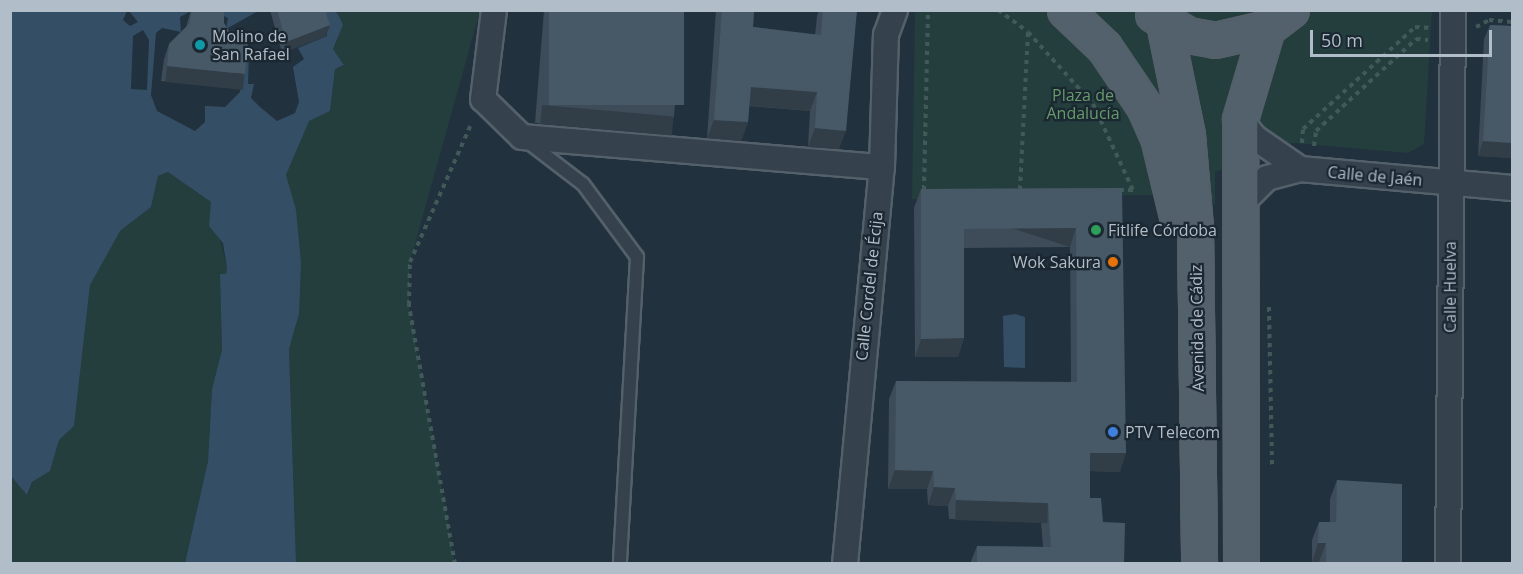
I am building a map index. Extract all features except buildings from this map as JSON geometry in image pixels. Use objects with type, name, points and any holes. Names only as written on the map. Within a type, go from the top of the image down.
[{"type":"main road","points":[[1065,10],[1126,75],[1158,137],[1174,199],[1197,365]]},
{"type":"main road","points":[[1157,17],[1215,40],[1279,19]]},
{"type":"main road","name":"Avenida de Cádiz","points":[[1157,17],[1191,161],[1197,365],[1199,564]]},
{"type":"main road","points":[[1241,564],[1237,208],[1240,119],[1279,19]]},
{"type":"street","points":[[494,10],[483,99],[522,137],[882,168]]},
{"type":"street","name":"Calle Cordel de Écija","points":[[845,564],[882,168],[886,35],[895,10]]},
{"type":"street","name":"Calle Huelva","points":[[1448,564],[1454,28]]},
{"type":"street","points":[[1240,119],[1254,137],[1305,170]]},
{"type":"street","name":"Calle de Jaén","points":[[1237,208],[1267,178],[1305,170],[1512,188]]},
{"type":"lane","points":[[522,137],[583,184],[637,257],[621,564]]},
{"type":"path","points":[[928,10],[920,190],[931,190]]},
{"type":"path","points":[[998,10],[1028,32],[1093,104],[1115,141],[1133,190],[1111,190]]},
{"type":"path","points":[[1305,170],[1303,129],[1415,27],[1454,28],[1468,31],[1489,20],[1512,22]]},
{"type":"path","points":[[1305,170],[1316,131],[1416,39],[1454,28]]},
{"type":"path","points":[[1020,190],[1028,32]]},
{"type":"path","points":[[455,564],[409,305],[410,262],[483,99]]},
{"type":"path","points":[[1009,190],[1031,190]]},
{"type":"green space","points":[[335,11],[480,11],[410,262],[409,305],[455,563],[296,563],[289,349],[299,314],[286,175],[309,120],[330,110],[335,69],[344,65],[333,49],[343,25]]},
{"type":"green space","name":"Plaza de Andalucía","points":[[915,11],[1432,11],[1424,144],[1408,153],[1293,143],[1215,172],[1215,204],[1211,204],[1208,174],[1152,195],[912,199]]},
{"type":"green space","points":[[168,172],[211,202],[227,268],[226,275],[220,274],[222,350],[212,389],[208,461],[185,563],[11,564],[11,476],[28,495],[32,482],[50,471],[59,440],[74,426],[90,285],[103,256],[120,231],[151,207],[158,176]]},
{"type":"water","points":[[11,11],[127,11],[123,20],[130,26],[138,22],[129,11],[191,11],[180,17],[181,32],[162,28],[156,33],[151,95],[157,111],[195,131],[205,122],[205,106],[225,107],[240,92],[243,54],[249,53],[248,84],[254,84],[251,98],[277,121],[295,113],[299,102],[293,67],[304,59],[298,48],[327,36],[318,11],[335,11],[343,25],[333,49],[344,65],[335,69],[330,111],[309,121],[286,175],[296,210],[301,263],[299,314],[289,349],[296,563],[185,563],[208,461],[212,389],[222,350],[220,274],[226,274],[227,268],[223,243],[209,226],[211,202],[168,172],[158,176],[151,207],[120,231],[90,285],[74,426],[59,440],[50,471],[32,482],[27,495],[11,476]],"holes":[[[143,30],[149,40],[147,90],[131,89],[133,36]]]},
{"type":"water","points":[[213,11],[258,11],[226,29],[228,18]]},
{"type":"water","points":[[1015,314],[1025,317],[1025,368],[1004,367],[1003,316]]},
{"type":"place","name":"Molino de San Rafael","points":[[200,45]]},
{"type":"place","name":"Fitlife Córdoba","points":[[1096,230]]},
{"type":"place","name":"Wok Sakura","points":[[1113,262]]},
{"type":"place","name":"PTV Telecom","points":[[1113,432]]}]
